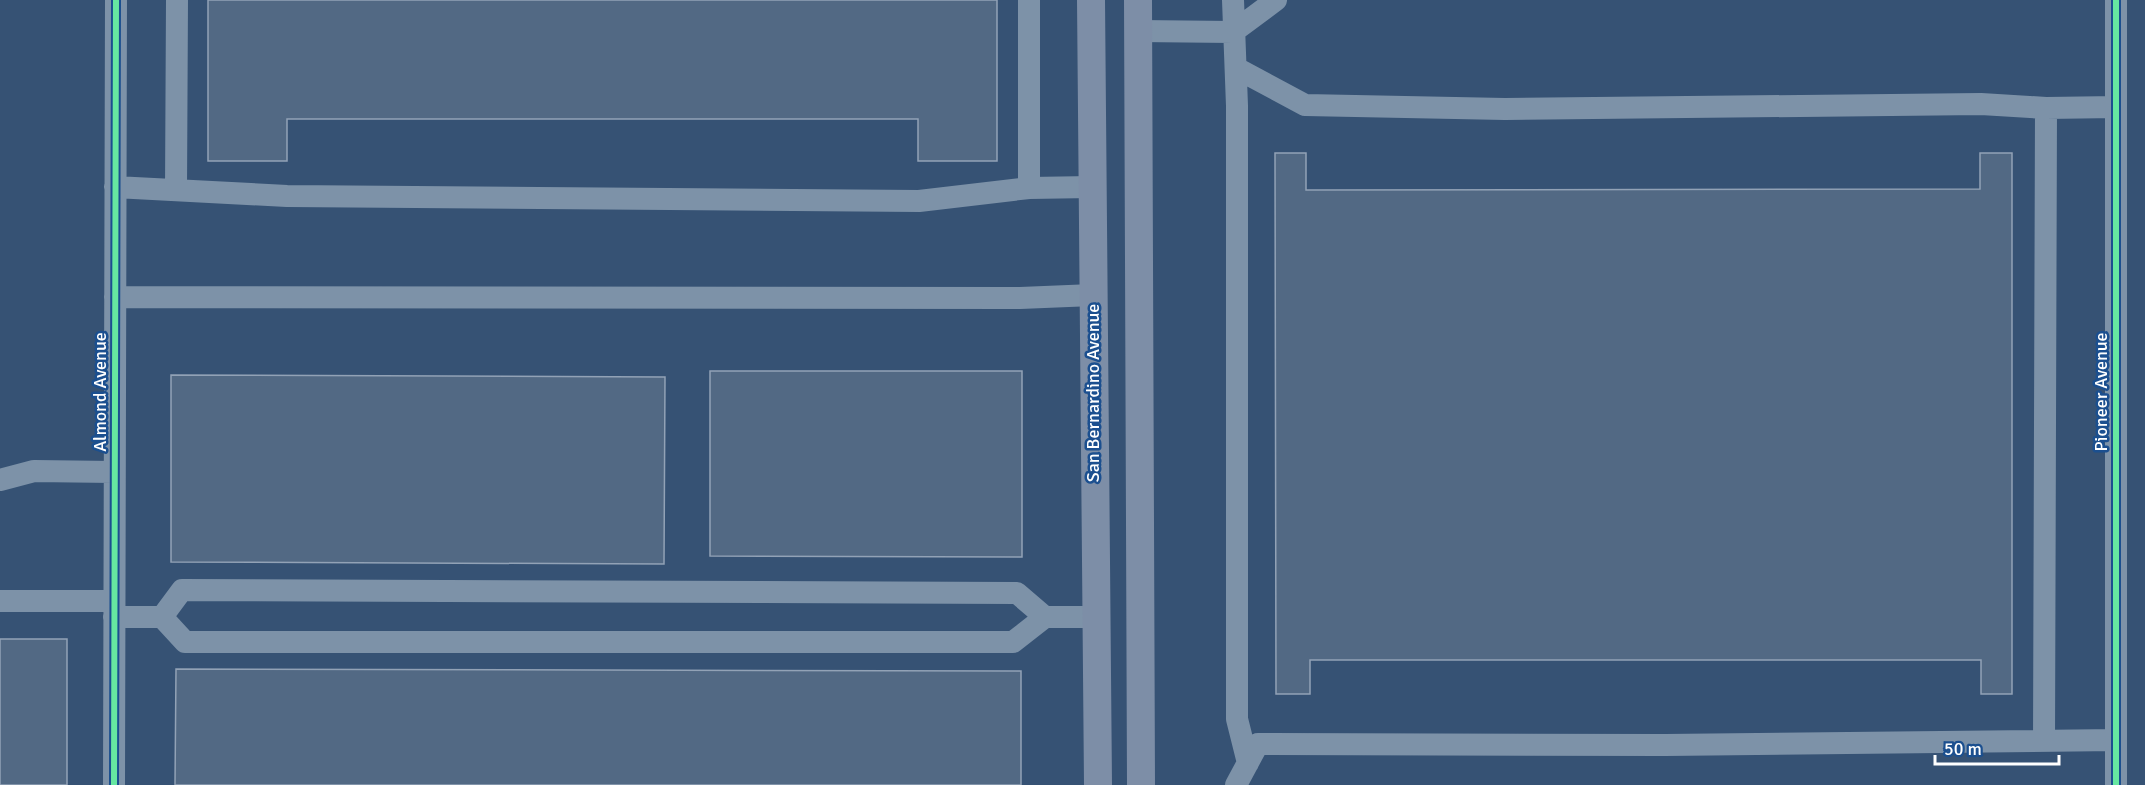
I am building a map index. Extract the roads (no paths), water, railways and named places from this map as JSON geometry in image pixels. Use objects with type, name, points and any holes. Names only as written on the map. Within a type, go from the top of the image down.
[{"type":"main road","name":"San Bernardino Avenue","points":[[1091,0],[1098,785]]},
{"type":"main road","points":[[1138,0],[1141,785]]},
{"type":"street","name":"Almond Avenue","points":[[114,785],[116,0]]},
{"type":"street","points":[[176,190],[177,0]]},
{"type":"street","points":[[1029,0],[1029,188]]},
{"type":"street","points":[[1233,0],[1236,69],[1237,719],[1248,763]]},
{"type":"street","points":[[1138,31],[1233,32],[1276,0]]},
{"type":"street","name":"Pioneer Avenue","points":[[2116,0],[2116,785]]},
{"type":"street","points":[[1236,69],[1305,105],[1505,109],[1981,104],[2046,108],[2116,107]]},
{"type":"street","points":[[2044,741],[2046,108]]},
{"type":"street","points":[[115,187],[286,196],[919,201],[1029,188],[1092,187]]},
{"type":"street","points":[[115,297],[1020,298],[1093,295]]},
{"type":"street","points":[[0,480],[34,471],[114,472]]},
{"type":"street","points":[[162,617],[182,590],[1017,592],[1045,617]]},
{"type":"street","points":[[0,601],[114,609],[162,617],[185,642],[1013,642],[1045,617],[1096,617]]},
{"type":"street","points":[[1236,785],[1258,744],[1665,745],[2116,740]]}]
